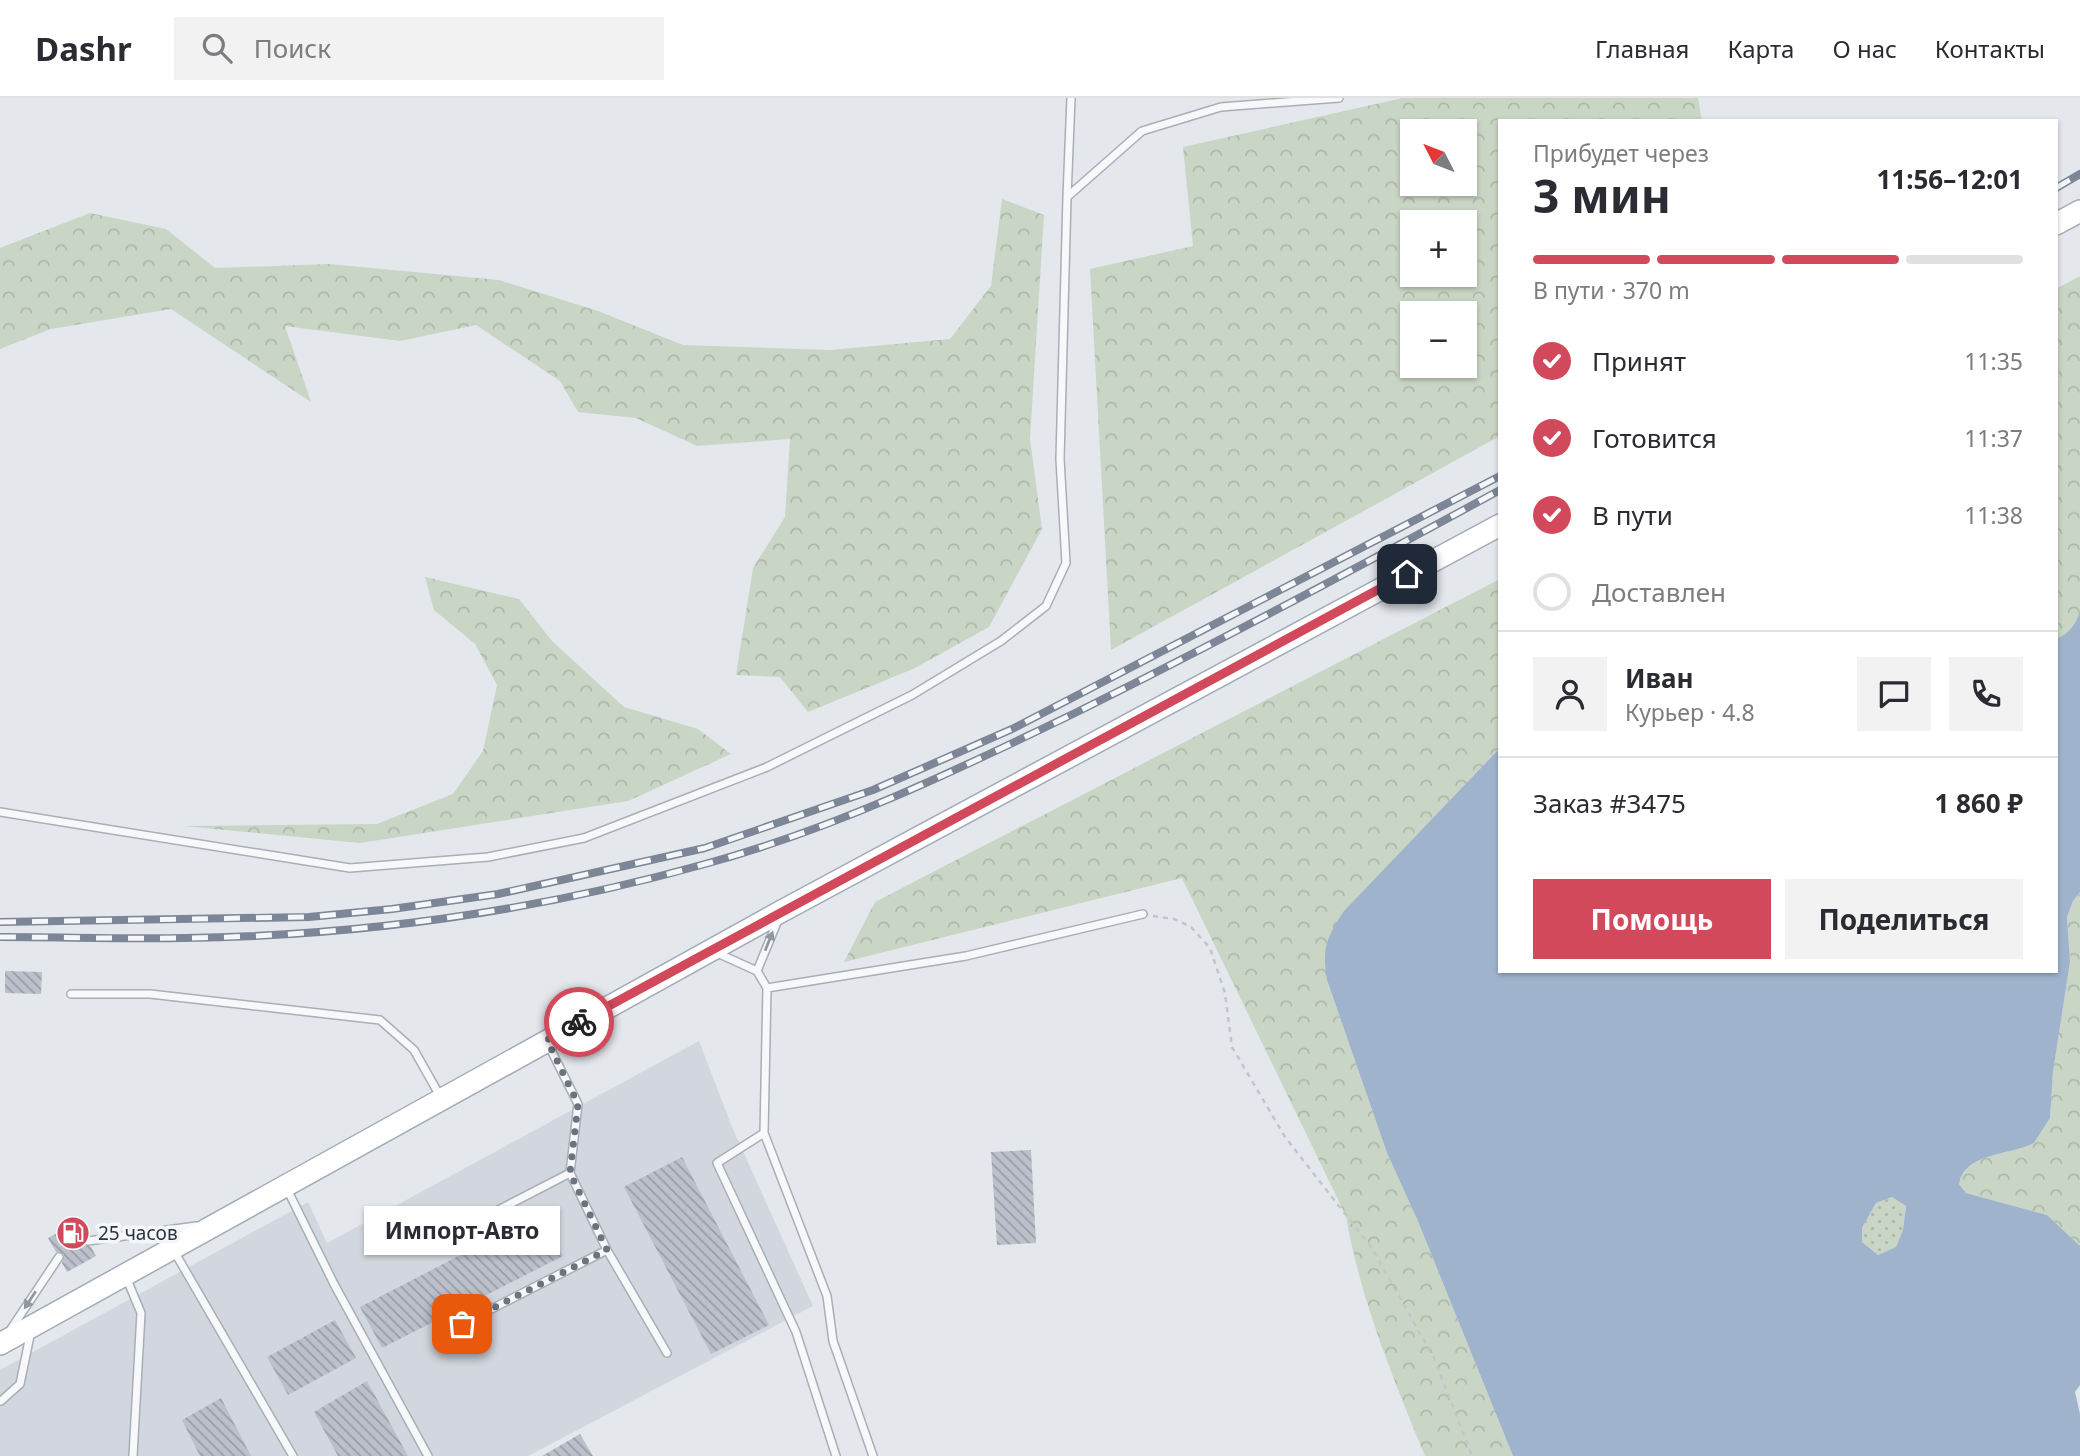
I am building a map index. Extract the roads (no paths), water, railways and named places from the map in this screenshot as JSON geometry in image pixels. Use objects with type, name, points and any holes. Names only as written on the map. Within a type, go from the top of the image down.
[{"type":"main road","points":[[2058,223],[2080,211]]},
{"type":"main road","points":[[1,1343],[782,911],[1498,526]]},
{"type":"lane","points":[[0,812],[350,868],[488,857],[584,838],[767,767],[912,695],[1001,640],[1046,606],[1066,563],[1060,459],[1071,98]]},
{"type":"lane","points":[[1067,197],[1142,131],[1221,107],[1339,98]]},
{"type":"lane","points":[[757,971],[782,911]]},
{"type":"lane","points":[[767,988],[966,956],[1143,914]]},
{"type":"lane","points":[[711,950],[757,971],[767,988],[764,1133],[827,1296],[833,1341],[873,1456]]},
{"type":"lane","points":[[71,994],[149,994],[380,1020],[414,1050],[442,1099]]},
{"type":"lane","points":[[547,1040],[578,1104],[570,1173],[607,1250],[667,1353]]},
{"type":"lane","points":[[764,1133],[717,1163],[796,1332],[836,1456]]},
{"type":"lane","points":[[477,1221],[570,1173]]},
{"type":"lane","points":[[285,1185],[334,1284],[428,1456]]},
{"type":"lane","points":[[88,1241],[218,1223]]},
{"type":"lane","points":[[172,1248],[293,1456]]},
{"type":"lane","points":[[462,1324],[607,1250]]},
{"type":"lane","points":[[1,1343],[59,1257]]},
{"type":"lane","points":[[125,1273],[141,1313],[133,1456]]},
{"type":"lane","points":[[1,1401],[20,1384],[32,1327]]},
{"type":"water","points":[[2080,610],[2080,892],[2067,917],[2070,962],[2053,1072],[2050,1118],[2034,1143],[1979,1160],[1963,1174],[1959,1184],[1966,1193],[2047,1215],[2080,1246],[2080,1385],[2075,1392],[2080,1414],[2080,1456],[1513,1456],[1417,1219],[1387,1153],[1327,980],[1325,951],[1333,929],[1344,911],[1498,750],[1498,973],[2058,973],[2058,638],[2075,624]],"holes":[[[1892,1197],[1906,1206],[1903,1230],[1896,1247],[1878,1255],[1862,1242],[1862,1228],[1876,1203]]]},
{"type":"railway","points":[[2058,187],[2080,174]]},
{"type":"railway","points":[[0,922],[309,917],[392,909],[498,894],[705,848],[873,790],[1012,729],[1498,477]]},
{"type":"railway","points":[[0,937],[250,936],[381,926],[512,908],[577,895],[642,881],[753,850],[893,797],[1075,713],[1288,604],[1498,491]]},
{"type":"place","name":"25 часов","points":[[73,1233]]},
{"type":"place","name":"Импорт-Авто","points":[[462,1324]]}]
